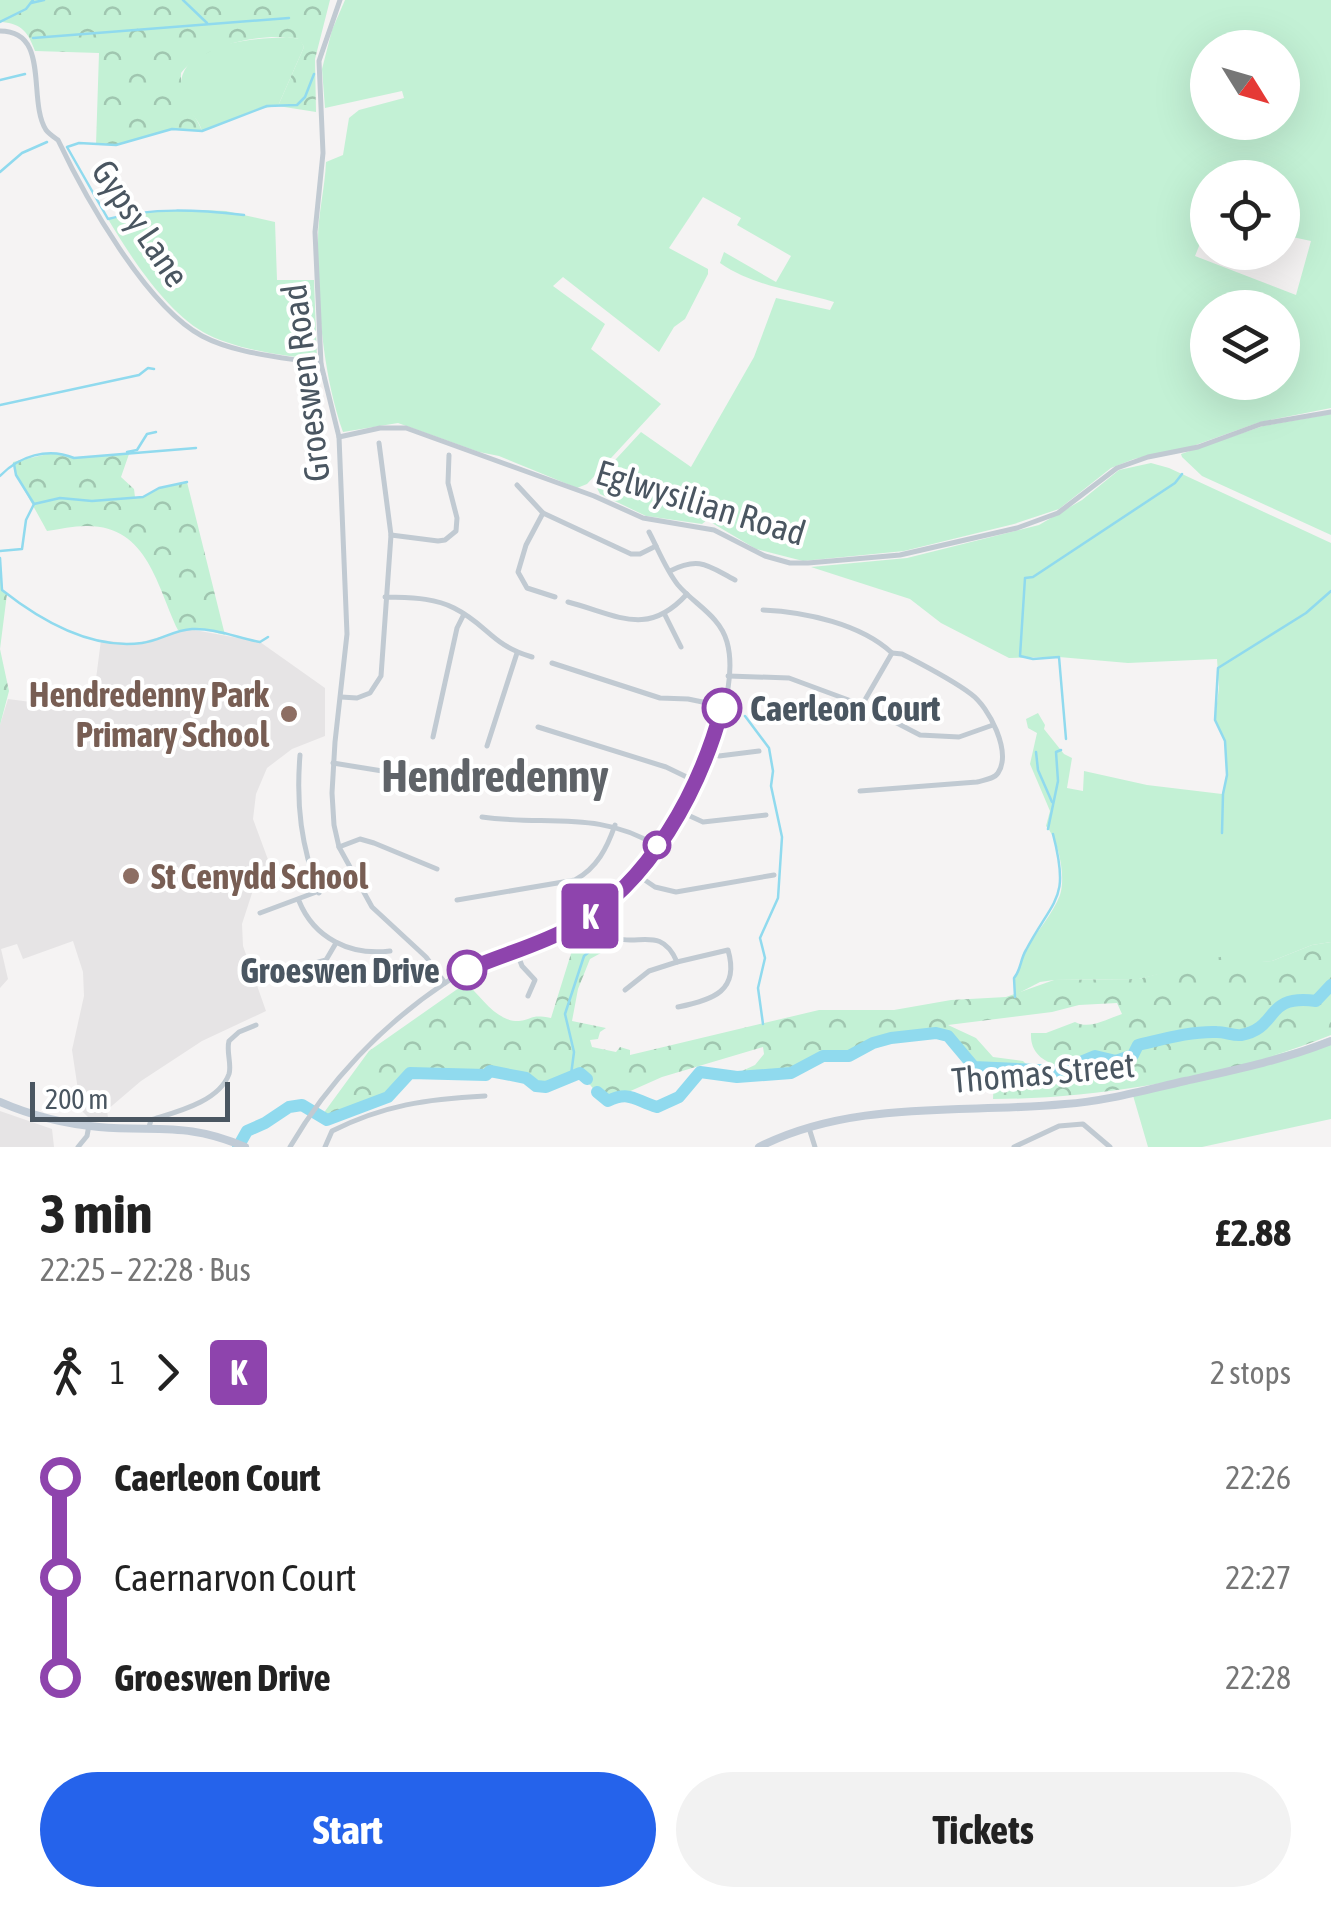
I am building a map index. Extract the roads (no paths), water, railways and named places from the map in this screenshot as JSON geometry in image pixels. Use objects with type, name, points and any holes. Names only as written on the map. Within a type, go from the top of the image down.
[{"type":"main road","name":"Thomas Street","points":[[758,1147],[810,1128],[908,1110],[1102,1100],[1257,1065],[1331,1041]]},
{"type":"main road","points":[[0,1102],[52,1120],[89,1126],[194,1130],[245,1147]]},
{"type":"street","name":"Groeswen Road","points":[[333,763],[347,634],[339,437],[321,364],[315,232],[323,153],[319,61],[340,0]]},
{"type":"street","name":"Gypsy Lane","points":[[0,31],[15,32],[28,43],[46,129],[58,140],[126,258],[170,312],[204,338],[321,364]]},
{"type":"street","name":"Eglwysilian Road","points":[[339,437],[380,428],[406,428],[594,496],[643,518],[714,530],[765,556],[808,564],[900,554],[1017,528],[1058,513],[1117,468],[1148,457],[1198,448],[1261,424],[1331,412]]},
{"type":"street","points":[[342,697],[364,696],[379,683],[391,535],[379,443]]},
{"type":"street","points":[[391,535],[438,541],[446,540],[456,531],[457,518],[448,483],[449,455]]},
{"type":"street","points":[[517,485],[543,513],[631,554],[656,546]]},
{"type":"street","points":[[543,513],[526,545],[518,572],[527,588],[555,597]]},
{"type":"street","points":[[290,1147],[320,1100],[367,1046],[468,970],[564,932],[592,915],[636,874],[678,811],[708,752],[722,706],[730,655],[723,630],[686,594],[669,571],[650,532]]},
{"type":"street","points":[[669,571],[698,562],[735,580]]},
{"type":"street","points":[[568,602],[639,620],[666,615],[686,594]]},
{"type":"street","points":[[385,596],[434,600],[464,614],[499,644],[532,657]]},
{"type":"street","points":[[763,610],[790,612],[836,624],[870,637],[892,654],[902,654],[974,696],[1000,739],[1000,770],[995,777],[977,782],[860,791]]},
{"type":"street","points":[[433,737],[457,628],[464,614]]},
{"type":"street","points":[[666,615],[682,647]]},
{"type":"street","points":[[487,746],[517,653]]},
{"type":"street","points":[[862,705],[892,654]]},
{"type":"street","points":[[552,663],[660,698],[722,706]]},
{"type":"street","points":[[728,676],[782,677],[862,705],[920,735],[959,736],[992,725]]},
{"type":"street","points":[[538,727],[666,767],[695,781]]},
{"type":"street","points":[[708,752],[720,756],[759,751]]},
{"type":"street","points":[[300,755],[299,818],[307,863],[318,893]]},
{"type":"street","points":[[434,791],[401,774],[333,763],[332,793],[339,847],[354,878],[372,907],[426,957],[445,984]]},
{"type":"street","points":[[678,811],[703,822],[766,815]]},
{"type":"street","points":[[482,817],[527,823],[578,820],[614,825],[657,846]]},
{"type":"street","points":[[458,900],[556,885],[582,876],[600,857],[614,825]]},
{"type":"street","points":[[339,847],[360,840],[374,842],[437,868]]},
{"type":"street","points":[[636,874],[655,887],[676,892],[774,875]]},
{"type":"street","points":[[260,913],[354,878]]},
{"type":"street","points":[[299,901],[318,933],[336,943],[371,954],[390,951]]},
{"type":"street","points":[[592,915],[604,932],[613,937],[663,942],[678,962]]},
{"type":"street","points":[[272,975],[326,960],[336,943]]},
{"type":"street","points":[[516,950],[522,966],[535,980],[528,996]]},
{"type":"street","points":[[624,990],[649,971],[728,950],[732,968],[726,985],[716,996],[678,1007]]},
{"type":"street","points":[[150,1127],[151,1120],[192,1105],[216,1091],[230,1070],[229,1041],[256,1025]]},
{"type":"street","points":[[325,1147],[332,1131],[366,1114],[427,1099],[484,1096]]},
{"type":"street","points":[[1014,1147],[1059,1126],[1083,1124],[1110,1147]]},
{"type":"street","points":[[78,1147],[89,1126]]},
{"type":"street","points":[[810,1128],[815,1147]]},
{"type":"waterway","points":[[0,22],[26,9],[33,0]]},
{"type":"waterway","points":[[31,3],[44,0]]},
{"type":"waterway","points":[[183,0],[207,23]]},
{"type":"waterway","points":[[33,38],[289,18]]},
{"type":"waterway","points":[[0,80],[25,74]]},
{"type":"waterway","points":[[244,215],[176,211],[108,219],[67,147],[79,143],[116,145],[172,129],[202,131],[267,106],[297,105],[305,97],[314,74]]},
{"type":"waterway","points":[[0,172],[22,153],[47,142]]},
{"type":"waterway","points":[[0,405],[154,369]]},
{"type":"waterway","points":[[127,452],[137,450],[147,434],[156,432]]},
{"type":"waterway","points":[[0,476],[25,459],[44,454],[74,458],[196,448]]},
{"type":"waterway","points":[[0,551],[22,549],[26,520],[34,504],[16,475],[14,464]]},
{"type":"waterway","points":[[1066,739],[1059,657],[1020,656],[1025,578],[1033,577],[1175,483],[1182,474]]},
{"type":"waterway","points":[[34,504],[60,498],[92,501],[143,497],[159,488],[187,482]]},
{"type":"waterway","points":[[0,558],[2,590],[49,622],[85,637],[142,643],[192,629],[260,642],[268,637]]},
{"type":"waterway","points":[[1222,833],[1227,775],[1225,741],[1215,720],[1218,668],[1306,613],[1331,591]]},
{"type":"waterway","points":[[745,716],[769,748],[771,786],[782,837],[778,898],[760,938],[765,958],[758,988],[763,1024]]},
{"type":"waterway","points":[[1048,829],[1058,781],[1056,752],[1061,750]]},
{"type":"waterway","points":[[1036,752],[1038,770],[1052,802]]},
{"type":"waterway","points":[[1015,997],[1014,978],[1060,885],[1053,834]]},
{"type":"waterway","points":[[571,1075],[574,1052],[565,1014],[584,956],[589,952],[582,939]]},
{"type":"waterway","points":[[597,1092],[608,1101],[628,1096],[657,1107],[679,1097],[700,1072],[737,1077],[791,1073],[823,1056],[849,1056],[891,1038],[936,1033],[948,1036],[974,1067],[1059,1071],[1095,1056],[1116,1061],[1133,1055],[1138,1045],[1178,1036],[1207,1032],[1241,1035],[1262,1026],[1287,1002],[1316,1001],[1331,985]]},
{"type":"waterway","points":[[238,1147],[247,1131],[289,1107],[302,1105],[327,1120],[388,1097],[410,1073],[486,1075],[490,1071],[526,1078],[536,1086],[546,1087],[580,1073],[587,1079]]},
{"type":"place","name":"Caerleon Court","points":[[722,708]]},
{"type":"place","name":"Hendredenny Park Primary School","points":[[289,714]]},
{"type":"place","name":"St Cenydd School","points":[[131,876]]},
{"type":"place","name":"Groeswen Drive","points":[[467,970]]},
{"type":"district","name":"Hendredenny","points":[[495,776]]}]
